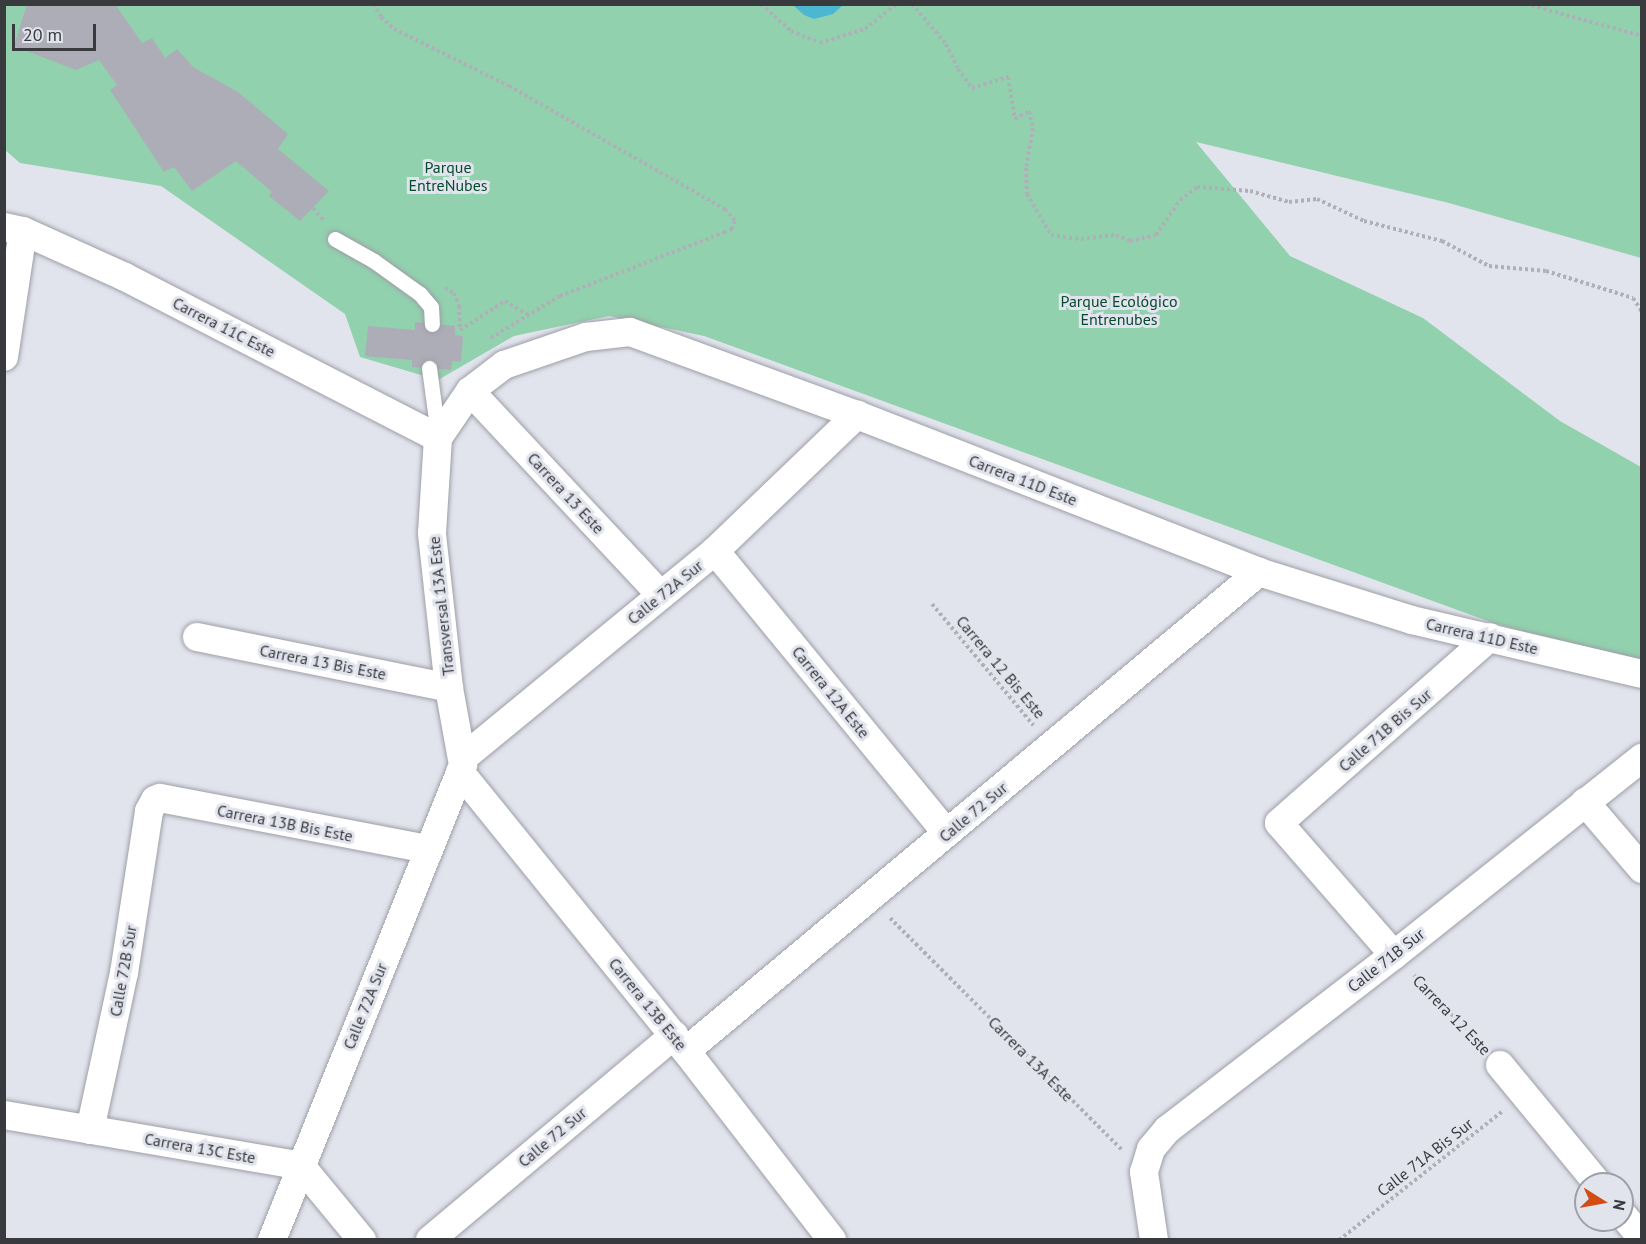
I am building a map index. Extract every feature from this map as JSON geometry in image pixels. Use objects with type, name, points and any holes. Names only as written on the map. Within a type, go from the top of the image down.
[{"type":"street","points":[[4,357],[14,229]]},
{"type":"street","name":"Carrera 11C Este","points":[[14,229],[188,308],[438,438]]},
{"type":"street","name":"Carrera 11D Este","points":[[438,438],[470,391],[504,364],[586,337],[630,332],[857,415],[1259,572],[1412,620],[1641,674]]},
{"type":"street","name":"Carrera 13 Este","points":[[470,391],[661,595]]},
{"type":"street","name":"Calle 72A Sur","points":[[272,1239],[462,765],[715,551],[857,415]]},
{"type":"street","name":"Transversal 13A Este","points":[[438,438],[432,533],[449,688],[462,765]]},
{"type":"street","name":"Carrera 12A Este","points":[[715,551],[947,833]]},
{"type":"street","name":"Calle 72 Sur","points":[[430,1239],[870,898],[1259,572]]},
{"type":"street","name":"Carrera 13 Bis Este","points":[[197,637],[449,688]]},
{"type":"street","name":"Calle 71B Bis Sur","points":[[1394,955],[1279,823],[1490,637]]},
{"type":"street","name":"Calle 71B Sur","points":[[1144,1172],[1151,1149],[1168,1129],[1394,955],[1641,758]]},
{"type":"street","name":"Carrera 13B Este","points":[[462,765],[832,1239]]},
{"type":"street","name":"Carrera 13B Bis Este","points":[[149,811],[155,800],[160,798],[428,849]]},
{"type":"street","points":[[1585,802],[1641,869]]},
{"type":"street","name":"Calle 72B Sur","points":[[90,1130],[124,973],[149,811]]},
{"type":"street","name":"Carrera 12 Este","points":[[1500,1065],[1588,1172]]},
{"type":"street","name":"Carrera 13C Este","points":[[4,1115],[301,1166]]},
{"type":"street","points":[[301,1166],[362,1239]]},
{"type":"street","points":[[1144,1172],[1154,1239]]},
{"type":"lane","points":[[335,239],[374,261],[420,294],[431,307],[432,324]]},
{"type":"lane","points":[[429,368],[438,438]]},
{"type":"path","points":[[373,4],[381,17],[394,28],[509,86],[725,209],[735,221],[732,229],[725,232],[560,296],[497,332],[484,344]]},
{"type":"path","points":[[761,4],[791,30],[820,43],[865,29],[896,4]]},
{"type":"path","points":[[912,4],[946,44],[958,69],[972,88],[1008,77],[1015,119],[1029,111],[1033,128],[1026,168],[1027,194],[1051,235],[1080,239],[1116,235],[1130,241],[1156,235],[1180,200],[1197,187],[1250,191],[1289,202],[1317,199],[1364,221],[1442,241],[1489,266],[1546,271],[1633,298],[1641,312]]},
{"type":"path","points":[[1526,4],[1641,36]]},
{"type":"path","name":"Carrera 12 Bis Este","points":[[932,604],[1051,746]]},
{"type":"path","name":"Carrera 13A Este","points":[[870,898],[1144,1172]]},
{"type":"path","name":"Carrera 12 Este","points":[[1394,955],[1500,1065]]},
{"type":"path","name":"Calle 71A Bis Sur","points":[[1339,1239],[1525,1094]]},
{"type":"green space","points":[[4,5],[1641,5],[1641,258],[1449,203],[1196,142],[1290,256],[1423,318],[1560,421],[1641,467],[1641,661],[1496,624],[704,336],[609,316],[514,336],[438,380],[360,357],[345,314],[161,186],[20,163],[5,150]]},
{"type":"water","points":[[793,5],[843,5],[833,14],[814,19],[804,15]]},
{"type":"building","points":[[27,4],[115,4],[142,43],[152,38],[165,58],[177,49],[193,67],[238,92],[288,134],[278,149],[329,191],[300,221],[269,196],[272,192],[236,161],[192,191],[174,167],[164,172],[110,90],[117,85],[99,60],[76,70],[14,46]]},
{"type":"building","points":[[415,322],[455,326],[455,335],[463,336],[461,362],[452,361],[451,370],[412,367],[412,360],[365,356],[368,326],[415,330]]},
{"type":"park label","name":"Parque EntreNubes","points":[[448,176]]},
{"type":"park label","name":"Parque Ecológico Entrenubes","points":[[1119,310]]}]
